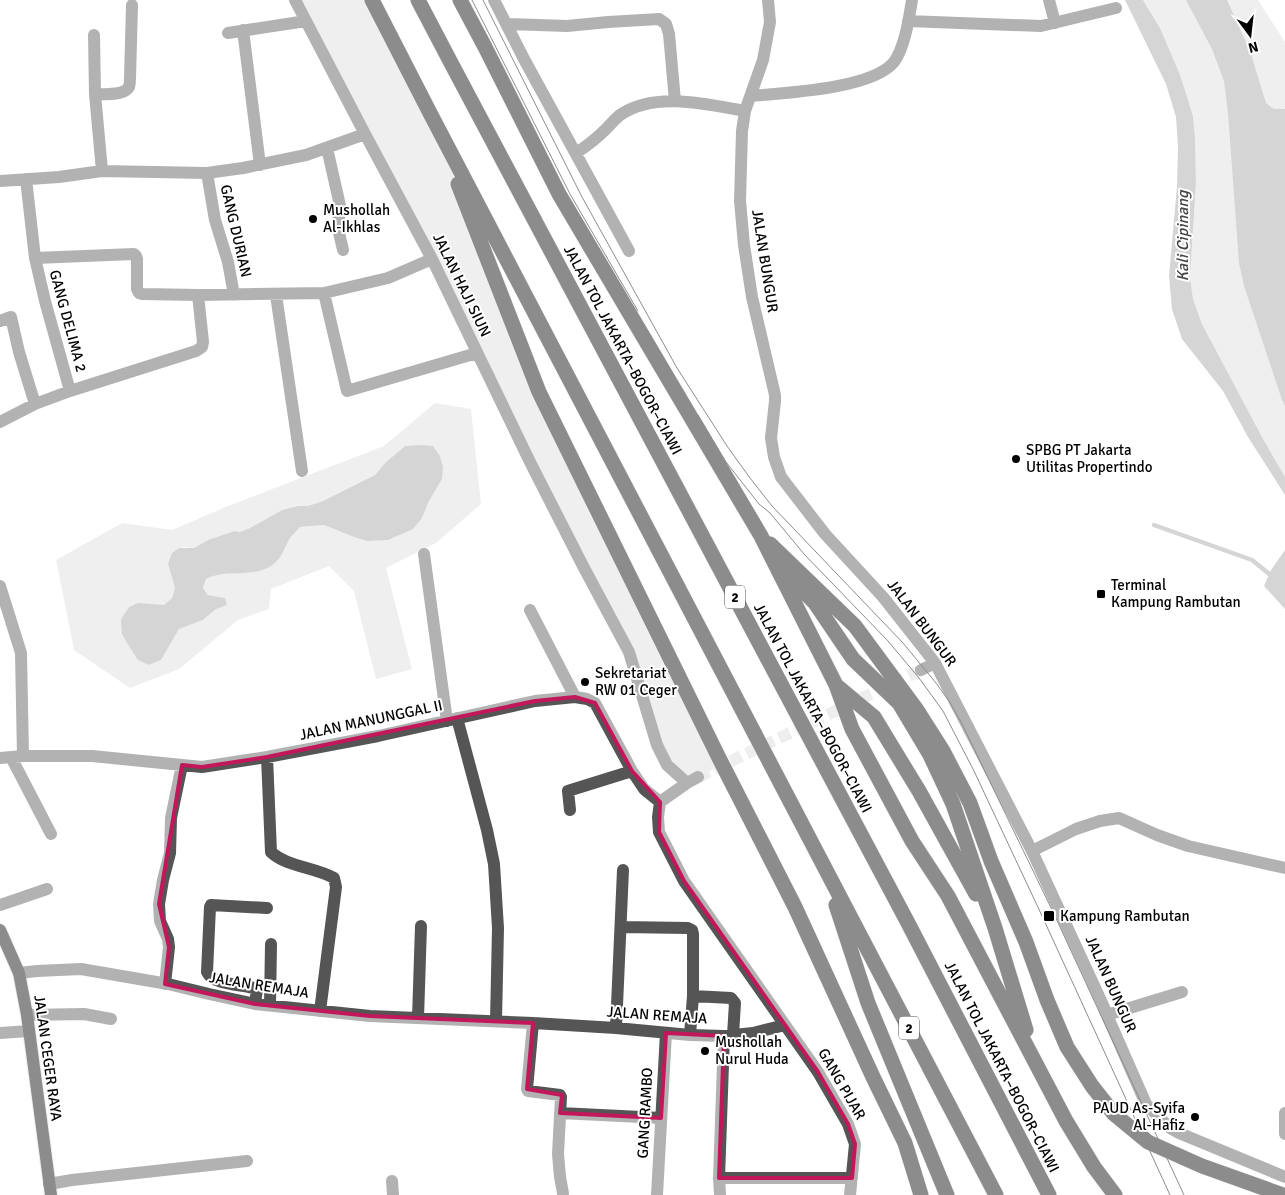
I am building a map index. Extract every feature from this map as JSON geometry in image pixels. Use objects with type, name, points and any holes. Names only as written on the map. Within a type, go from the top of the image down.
[{"type":"highway","name":"2","points":[[372,0],[996,1195]]},
{"type":"highway","name":"JALAN TOL JAKARTA–BOGOR–CIAWI","points":[[418,0],[908,923],[1049,1195]]},
{"type":"highway","points":[[460,0],[486,47],[559,194],[761,536],[836,685],[852,729],[912,841],[948,896],[1066,1121],[1089,1160],[1115,1195]]},
{"type":"highway","points":[[431,115],[539,392],[718,756],[795,907],[905,1143],[921,1195]]},
{"type":"highway","points":[[761,536],[855,626],[917,710],[943,751],[970,803],[991,861],[1026,942],[1047,1000],[1067,1047],[1092,1086],[1114,1114],[1148,1142],[1202,1166],[1283,1195]]},
{"type":"highway","points":[[775,564],[815,603],[853,658],[899,703],[930,755],[954,804],[1037,1065]]},
{"type":"highway","points":[[836,685],[874,717],[919,791],[995,928]]},
{"type":"highway","points":[[822,861],[868,1003],[947,1195]]},
{"type":"main road","name":"JALAN CEGER RAYA","points":[[0,930],[19,973],[27,1014],[50,1189]]},
{"type":"street","name":"JALAN HAJI SIUN","points":[[295,0],[432,259],[582,566],[629,652],[657,745],[667,765],[692,780],[660,802]]},
{"type":"street","points":[[494,0],[629,251]]},
{"type":"street","name":"JALAN BUNGUR","points":[[768,0],[770,22],[763,60],[745,111],[742,131],[740,201],[752,297],[776,400],[771,438],[774,458],[781,477],[825,534],[884,597],[935,663],[1032,851],[1146,1104],[1168,1126],[1179,1133],[1285,1177]]},
{"type":"street","points":[[751,96],[804,91],[856,83],[878,74],[893,63],[902,48],[912,0]]},
{"type":"street","points":[[1050,0],[1055,23]]},
{"type":"street","points":[[95,94],[117,94],[129,87],[132,5]]},
{"type":"street","points":[[908,21],[1041,26],[1116,8]]},
{"type":"street","points":[[506,24],[567,26],[659,19],[666,24],[669,34],[675,101]]},
{"type":"street","points":[[228,32],[306,21]]},
{"type":"street","points":[[243,30],[260,165]]},
{"type":"street","points":[[94,34],[95,94],[102,171]]},
{"type":"street","points":[[576,153],[620,116],[634,107],[656,102],[675,101],[745,111]]},
{"type":"street","points":[[0,181],[102,171],[207,173],[260,165],[306,155],[365,134]]},
{"type":"street","points":[[327,148],[341,210],[337,224],[343,250]]},
{"type":"street","name":"GANG DURIAN","points":[[207,173],[214,220],[228,262],[234,295]]},
{"type":"street","name":"GANG DELIMA 2","points":[[26,179],[35,258],[70,391]]},
{"type":"street","points":[[35,258],[134,254],[137,259],[137,289],[139,293],[198,295],[324,293],[388,278],[432,259]]},
{"type":"street","points":[[324,293],[347,392],[477,353]]},
{"type":"street","points":[[0,422],[35,404],[70,391],[196,352],[202,347],[203,342],[198,295]]},
{"type":"street","points":[[276,295],[302,471]]},
{"type":"street","points":[[5,319],[19,352],[35,404]]},
{"type":"street","points":[[424,554],[452,720],[487,830],[494,864],[498,928],[496,1021]]},
{"type":"street","points":[[0,586],[21,654],[11,757],[51,834]]},
{"type":"street","points":[[530,610],[576,697],[587,698],[594,703],[632,771],[644,789],[660,802]]},
{"type":"street","points":[[921,670],[935,663]]},
{"type":"street","name":"JALAN MANUNGGAL II","points":[[11,757],[92,756],[202,767],[378,736],[535,701],[576,697]]},
{"type":"street","points":[[267,757],[271,852],[278,859],[325,873],[334,878],[336,887],[320,1011]]},
{"type":"street","points":[[166,984],[169,947],[168,939],[160,921],[159,904],[170,854],[171,818],[182,765]]},
{"type":"street","points":[[570,810],[568,791],[632,771]]},
{"type":"street","name":"GANG PIJAR","points":[[660,802],[659,832],[684,881],[818,1072],[848,1124],[855,1144],[850,1195]]},
{"type":"street","points":[[1032,851],[1076,829],[1100,821],[1119,818],[1188,846],[1285,868]]},
{"type":"street","points":[[616,1028],[623,870]]},
{"type":"street","points":[[0,905],[46,889]]},
{"type":"street","points":[[255,1004],[258,991],[255,988],[216,980],[208,975],[210,907],[211,905],[222,905],[267,908]]},
{"type":"street","points":[[418,1018],[421,926]]},
{"type":"street","points":[[621,927],[688,928],[692,930],[693,996],[690,1035]]},
{"type":"street","points":[[270,1006],[271,944]]},
{"type":"street","name":"JALAN REMAJA","points":[[19,973],[81,969],[166,984],[255,1004],[370,1016],[533,1023],[690,1035],[728,1036],[753,1033],[784,1025]]},
{"type":"street","points":[[1107,1015],[1182,992]]},
{"type":"street","points":[[693,996],[731,998],[735,1003],[728,1036],[719,1178],[720,1195]]},
{"type":"street","points":[[27,1014],[84,1014],[110,1019]]},
{"type":"street","points":[[533,1023],[527,1089],[528,1091],[560,1095],[558,1154],[563,1192]]},
{"type":"street","points":[[0,1033],[29,1031]]},
{"type":"street","name":"GANG RAMBO","points":[[657,1195],[666,1033]]},
{"type":"street","points":[[560,1113],[662,1118]]},
{"type":"street","points":[[1285,1113],[1285,1134]]},
{"type":"street","points":[[50,1189],[72,1180],[247,1161]]},
{"type":"street","points":[[719,1178],[852,1178]]},
{"type":"street","points":[[392,1181],[393,1195]]},
{"type":"highlighted area","points":[[575,697],[595,703],[632,771],[660,802],[659,832],[684,881],[818,1072],[848,1124],[855,1144],[852,1178],[719,1178],[724,1036],[666,1033],[661,1118],[560,1113],[562,1095],[527,1089],[533,1023],[370,1016],[255,1004],[165,984],[169,947],[159,904],[182,765],[202,767],[267,757],[535,701]]},
{"type":"shaded area","points":[[295,0],[372,0],[431,115],[539,392],[724,764],[687,783],[667,765],[629,652]]},
{"type":"shaded area","points":[[1143,0],[1258,0],[1285,42],[1285,477],[1202,324],[1193,299],[1190,277],[1196,183],[1193,116],[1160,28]]},
{"type":"shaded area","points":[[435,403],[471,409],[481,504],[436,543],[386,568],[412,669],[376,679],[354,591],[329,566],[271,589],[269,609],[238,620],[179,669],[130,688],[74,650],[56,560],[122,523],[172,530],[228,506],[384,446]],"holes":[[[405,446],[429,501],[422,518],[354,537],[324,525],[300,527],[289,539],[281,555],[228,574],[214,575],[206,579],[203,588],[208,595],[225,598],[226,605],[216,609],[203,620],[179,629],[161,660],[149,665],[121,619],[129,607],[164,605],[172,598],[175,588],[168,564],[183,547],[194,548],[208,540],[233,531],[240,532],[250,528],[282,510],[298,506],[308,506],[323,501],[375,475],[386,462]]]},
{"type":"water","name":"Kali Cipinang","points":[[1125,0],[1143,0],[1160,28],[1180,75],[1193,116],[1195,137],[1196,183],[1190,277],[1193,299],[1202,324],[1285,477],[1285,495],[1248,437],[1223,391],[1182,339],[1172,309],[1169,276],[1177,186],[1178,147],[1176,117],[1166,84]]},
{"type":"water","points":[[1186,0],[1227,0],[1250,51],[1266,103],[1274,109],[1285,109],[1285,406],[1244,286],[1239,263],[1224,81],[1212,49]]},
{"type":"water","points":[[405,446],[433,446],[440,456],[443,467],[442,479],[429,501],[422,518],[413,529],[388,540],[367,541],[324,525],[300,527],[290,538],[276,562],[268,567],[260,571],[223,574],[206,579],[203,588],[208,595],[225,598],[227,605],[216,609],[203,620],[179,629],[161,660],[149,665],[138,660],[122,634],[121,619],[129,607],[138,603],[164,605],[172,598],[175,588],[168,564],[172,553],[179,548],[194,548],[208,540],[234,531],[240,532],[282,510],[298,506],[308,506],[323,501],[375,475],[386,462]]},
{"type":"water","points":[[1285,550],[1285,609],[1264,586],[1271,570]]},
{"type":"waterway","points":[[1154,525],[1252,560],[1273,577]]},
{"type":"tunnel","points":[[698,777],[921,670]]},
{"type":"tram line","points":[[472,0],[570,194],[638,311]]},
{"type":"tram line","points":[[483,0],[582,197],[677,368],[727,446],[772,506],[903,643],[949,701],[1054,914],[1184,1195]]},
{"type":"tram line","points":[[698,415],[726,462],[759,504],[770,513],[804,554],[888,641],[919,678],[943,711],[974,771],[1043,918],[1170,1195]]},
{"type":"place","name":"Mushollah Al-Ikhlas","points":[[313,219]]},
{"type":"place","name":"SPBG PT Jakarta Utilitas Propertindo","points":[[1016,459]]},
{"type":"place","name":"Terminal Kampung Rambutan","points":[[1101,594]]},
{"type":"place","name":"Sekretariat RW 01 Ceger","points":[[585,682]]},
{"type":"place","name":"Kampung Rambutan","points":[[1049,916]]},
{"type":"place","name":"Mushollah Nurul Huda","points":[[705,1051]]},
{"type":"place","name":"PAUD As-Syifa Al-Hafiz","points":[[1195,1117]]}]
